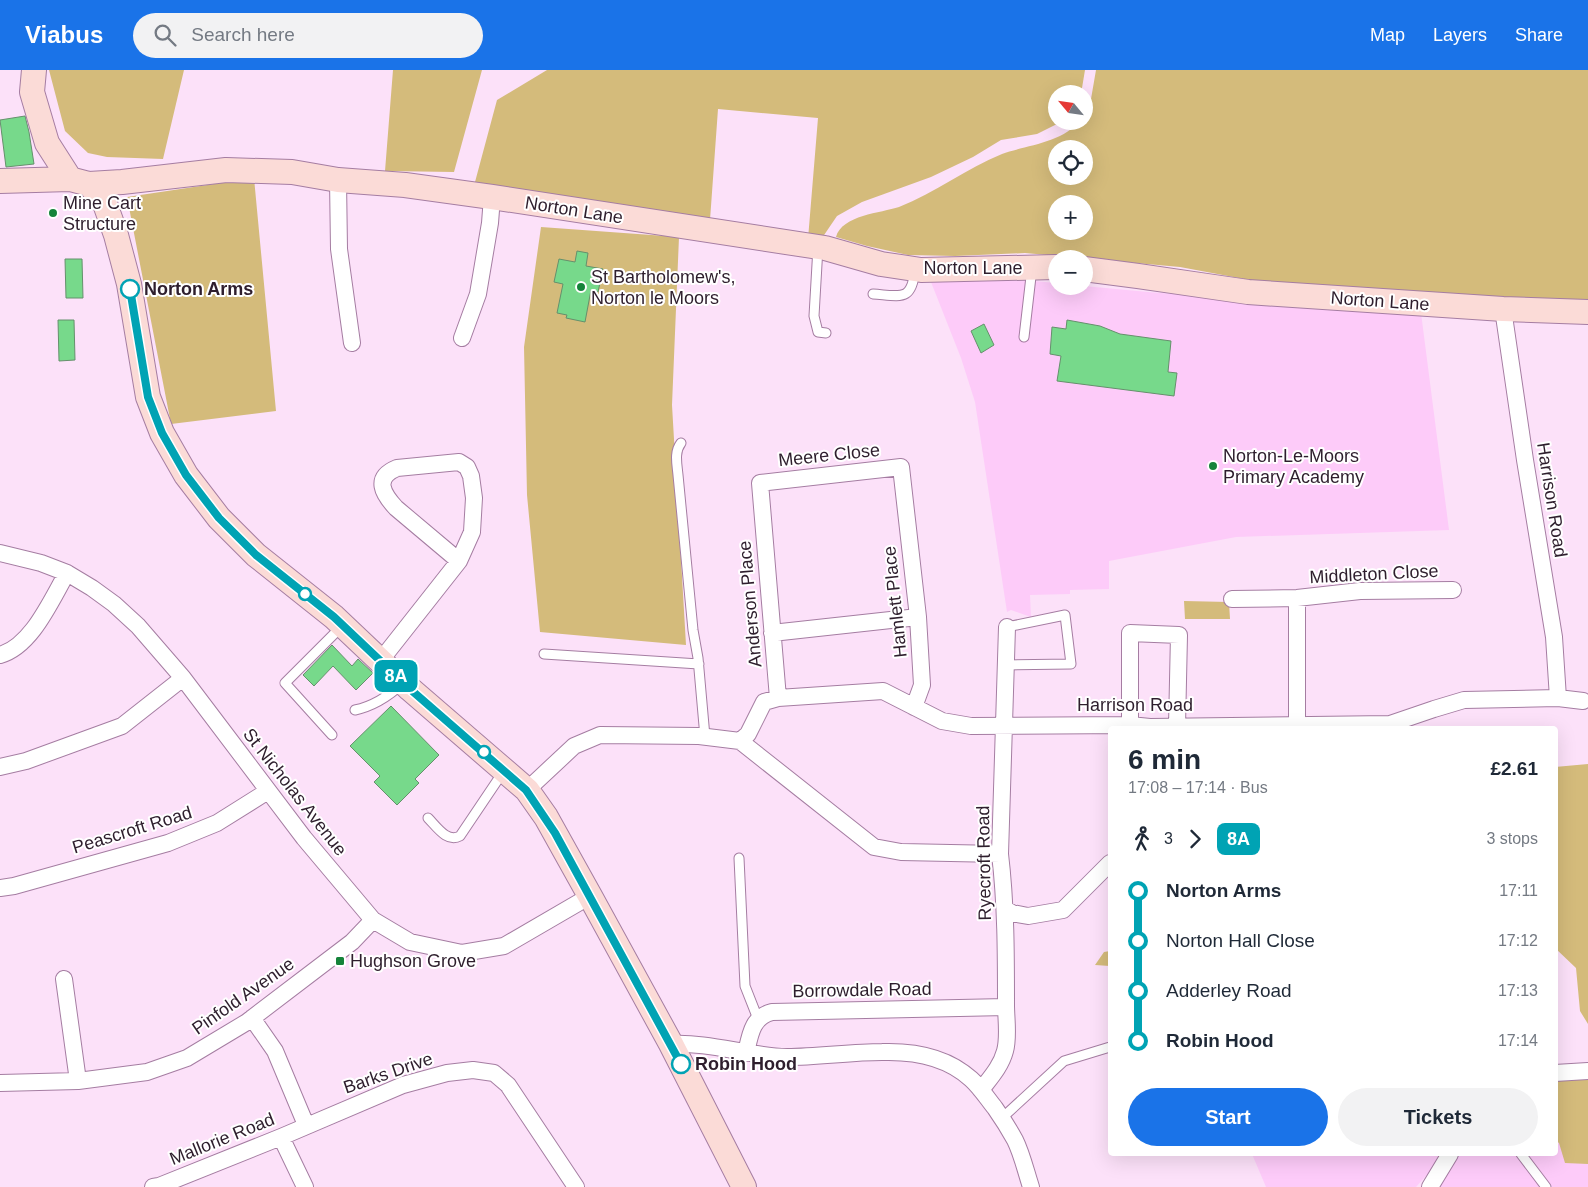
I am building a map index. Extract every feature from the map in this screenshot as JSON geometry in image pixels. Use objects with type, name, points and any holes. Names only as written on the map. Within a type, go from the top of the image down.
[{"type":"street","points":[[34,70],[32,92],[47,143],[80,182],[104,201],[116,235],[129,284],[148,397],[162,433],[186,475],[219,518],[256,555],[343,625],[404,683],[506,770],[526,790],[546,817],[590,896],[671,1044],[744,1187]]},
{"type":"street","name":"Norton Lane","points":[[0,181],[122,182],[226,170],[292,172],[338,180],[405,185],[492,197],[818,247],[881,264],[916,269],[1048,267]]},
{"type":"street","points":[[338,180],[339,249],[352,343]]},
{"type":"street","points":[[462,338],[478,294],[490,223],[492,197]]},
{"type":"street","name":"Norton Lane","points":[[1093,270],[1248,292],[1503,309],[1588,312]]},
{"type":"street","name":"Harrison Road","points":[[1503,309],[1554,638],[1558,698]]},
{"type":"street","points":[[381,660],[459,561],[472,532],[474,498],[471,476],[466,467],[459,462],[397,468],[389,472],[383,478],[382,488],[388,499],[396,508],[459,561]]},
{"type":"street","name":"Meere Close","points":[[762,506],[760,483],[901,467],[903,492]]},
{"type":"street","name":"Hamlett Place","points":[[903,492],[918,617],[922,685],[914,707]]},
{"type":"street","name":"Anderson Place","points":[[762,506],[778,698]]},
{"type":"street","name":"St Nicholas Avenue","points":[[0,553],[41,563],[67,573],[114,604],[138,626],[183,678],[304,838],[373,920],[410,942],[462,953],[504,946],[590,896]]},
{"type":"street","points":[[0,655],[10,652],[35,628],[67,573]]},
{"type":"street","name":"Middleton Close","points":[[1232,599],[1297,598],[1360,591],[1453,590]]},
{"type":"street","points":[[1297,598],[1297,725]]},
{"type":"street","points":[[772,634],[918,617]]},
{"type":"street","name":"Ryecroft Road","points":[[981,1090],[996,1072],[1006,1048],[1005,909],[1000,854],[1006,627]]},
{"type":"street","points":[[1130,725],[1130,633],[1179,636],[1177,726]]},
{"type":"street","points":[[0,767],[26,760],[122,726],[183,678]]},
{"type":"street","name":"Harrison Road","points":[[778,698],[883,691],[942,721],[971,726],[1137,726]]},
{"type":"street","points":[[740,741],[748,734],[764,702],[778,698]]},
{"type":"street","name":"Harrison Road","points":[[1177,726],[1390,724],[1434,708],[1464,700],[1558,698],[1583,701]]},
{"type":"street","points":[[526,790],[574,746],[600,734],[705,737],[740,741],[874,847],[901,852],[1000,854]]},
{"type":"street","name":"Peascroft Road","points":[[0,888],[168,843],[217,823],[268,791]]},
{"type":"street","points":[[1005,909],[1012,913],[1028,916],[1063,910],[1108,865]]},
{"type":"street","name":"Pinfold Avenue","points":[[0,1083],[78,1081],[147,1072],[187,1058],[252,1018],[352,942],[373,920]]},
{"type":"street","points":[[64,979],[78,1081]]},
{"type":"street","name":"Borrowdale Road","points":[[758,1019],[772,1012],[1006,1007]]},
{"type":"street","points":[[252,1018],[275,1051],[306,1125]]},
{"type":"street","points":[[746,1053],[751,1032],[758,1019]]},
{"type":"street","points":[[671,1044],[692,1043],[746,1053],[787,1056],[883,1052],[918,1054],[937,1059],[970,1078],[1002,1118],[1016,1141],[1030,1187]]},
{"type":"street","name":"Barks Drive","points":[[306,1125],[402,1085],[473,1070],[494,1073],[508,1085],[576,1187]]},
{"type":"street","points":[[1558,1073],[1588,1071]]},
{"type":"street","name":"Mallorie Road","points":[[153,1187],[281,1137],[306,1125]]},
{"type":"street","points":[[281,1137],[305,1187]]},
{"type":"street","points":[[1430,1187],[1449,1156]]},
{"type":"lane","points":[[818,247],[814,316],[818,332],[826,333]]},
{"type":"lane","points":[[1024,337],[1032,268]]},
{"type":"lane","points":[[873,294],[902,296],[911,290],[916,269]]},
{"type":"lane","points":[[681,443],[677,448],[678,475],[705,737]]},
{"type":"lane","points":[[1006,627],[1065,615],[1071,664],[1006,665]]},
{"type":"lane","points":[[332,735],[285,682],[343,625]]},
{"type":"lane","points":[[544,654],[698,664]]},
{"type":"lane","points":[[355,710],[368,707],[404,683]]},
{"type":"lane","points":[[428,818],[446,837],[456,838],[460,836],[496,781],[506,770]]},
{"type":"lane","points":[[739,858],[745,986],[758,1019]]},
{"type":"lane","points":[[1002,1118],[1064,1061],[1108,1048]]},
{"type":"lane","points":[[1523,1156],[1546,1187]]},
{"type":"shaded area","points":[[49,70],[184,70],[163,159],[107,157],[88,153],[65,131]]},
{"type":"shaded area","points":[[393,70],[482,70],[454,172],[385,171]]},
{"type":"shaded area","points":[[547,70],[1085,70],[1082,85],[1048,85],[1048,128],[1037,134],[1001,140],[973,157],[931,177],[862,202],[837,216],[820,241],[808,239],[818,118],[718,109],[710,220],[475,182],[497,100]]},
{"type":"shaded area","points":[[1096,70],[1588,70],[1588,301],[1496,300],[1271,284],[1180,267],[1093,259],[1093,250],[1048,250],[1048,255],[1025,253],[955,256],[908,255],[836,237],[846,224],[854,219],[899,207],[1002,154],[1048,141],[1048,185],[1093,185],[1093,140],[1050,140],[1069,130],[1093,130],[1093,87]]},
{"type":"shaded area","points":[[254,178],[276,411],[171,424],[127,197]]},
{"type":"shaded area","points":[[541,227],[679,237],[672,405],[686,645],[540,632],[527,495],[524,347]]},
{"type":"shaded area","name":"Norton-Le-Moors Primary Academy","points":[[929,277],[1048,282],[1048,295],[1093,295],[1093,287],[1421,313],[1449,530],[1236,537],[1109,561],[1109,589],[1070,590],[1070,594],[1030,595],[1031,617],[1011,610],[1007,612],[975,402],[961,358]]},
{"type":"shaded area","points":[[1184,601],[1229,602],[1230,619],[1185,619]]},
{"type":"shaded area","points":[[1588,764],[1588,1024],[1580,1011],[1576,968],[1558,951],[1558,767]]},
{"type":"shaded area","points":[[1108,951],[1108,966],[1095,965],[1104,952]]},
{"type":"shaded area","points":[[1588,1076],[1588,1164],[1565,1163],[1558,1142],[1558,1078]]},
{"type":"shaded area","points":[[1558,1142],[1588,1164],[1588,1187],[1430,1187],[1449,1156],[1558,1156]]},
{"type":"shaded area","points":[[1253,1156],[1441,1156],[1416,1187],[1266,1187]]},
{"type":"building","points":[[25,116],[34,164],[6,167],[0,120]]},
{"type":"building","name":"St Bartholomew's, Norton le Moors","points":[[577,251],[588,253],[586,266],[603,269],[598,292],[591,290],[585,322],[566,318],[567,315],[557,313],[563,284],[554,282],[559,259],[575,262]]},
{"type":"building","points":[[65,259],[82,259],[83,298],[66,298]]},
{"type":"building","points":[[58,320],[74,320],[75,360],[59,361]]},
{"type":"building","points":[[1067,320],[1100,326],[1120,334],[1171,341],[1168,372],[1177,373],[1174,396],[1057,381],[1061,356],[1050,354],[1052,327],[1066,329]]},
{"type":"building","points":[[984,324],[994,345],[981,353],[971,331]]},
{"type":"building","points":[[332,645],[352,666],[358,659],[373,673],[356,690],[333,666],[314,686],[303,675]]},
{"type":"building","points":[[391,706],[439,755],[415,779],[419,783],[397,805],[374,782],[380,776],[350,746]]},
{"type":"bus line","name":"8A","points":[[130,289],[148,397],[162,433],[186,475],[219,518],[256,555],[334,617],[410,689],[506,770],[526,790],[546,817],[681,1064]]},
{"type":"place","name":"Mine Cart Structure","points":[[53,213]]},
{"type":"place","name":"St Bartholomew's, Norton le Moors","points":[[581,287]]},
{"type":"place","name":"Norton Arms","points":[[130,289]]},
{"type":"place","name":"Norton-Le-Moors Primary Academy","points":[[1213,466]]},
{"type":"place","name":"Hughson Grove","points":[[340,961]]},
{"type":"place","name":"Robin Hood","points":[[681,1064]]}]
